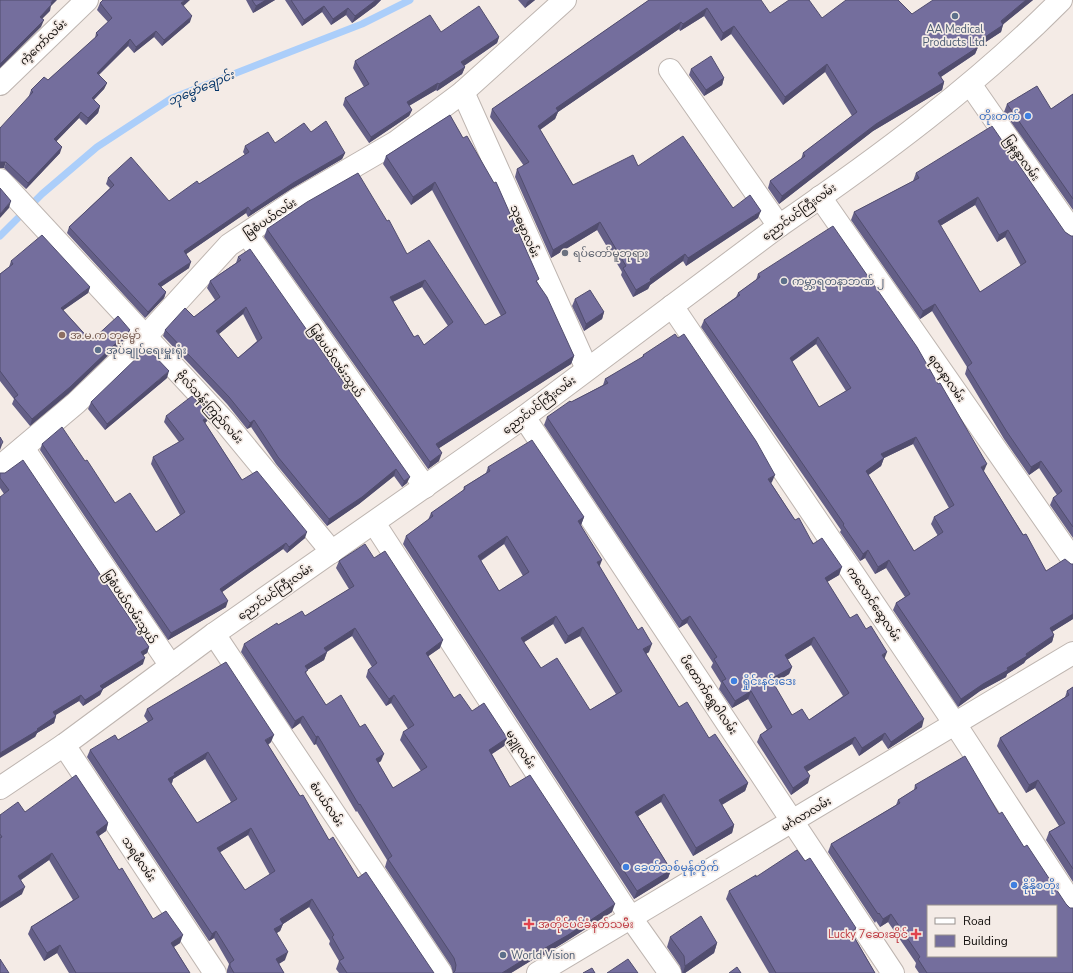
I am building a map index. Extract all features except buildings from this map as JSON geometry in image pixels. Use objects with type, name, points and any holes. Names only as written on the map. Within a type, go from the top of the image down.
[{"type":"street","name":"ကံ့ကော်လမ်း","points":[[0,84],[87,0]]},
{"type":"street","name":"မြစံပယ်လမ်း","points":[[0,467],[76,403],[146,336],[229,245],[298,200],[396,142],[463,92],[565,0]]},
{"type":"street","name":"ညောင်ပင်ကြီးလမ်း","points":[[0,788],[64,744],[214,634],[524,417],[779,226],[820,198],[970,84],[1025,36],[1061,0]]},
{"type":"street","points":[[670,70],[779,226]]},
{"type":"street","name":"မြနန္ဒာလမ်း","points":[[970,84],[1073,232]]},
{"type":"street","name":"သုဓမ္မာလမ်း","points":[[463,92],[587,369]]},
{"type":"street","name":"ဗိုလ်သန်းကြည်လမ်း","points":[[0,180],[225,422],[332,552]]},
{"type":"street","name":"ရတနာလမ်း","points":[[820,198],[1073,560]]},
{"type":"street","name":"မြစံပယ်လမ်းသွယ်","points":[[247,234],[424,487]]},
{"type":"street","name":"ကလောင်ဆွေလမ်း","points":[[672,306],[955,724],[1073,904]]},
{"type":"street","name":"ပိတောက်ရွှေဝါလမ်း","points":[[524,417],[893,973]]},
{"type":"street","name":"မြစံပယ်လမ်းသွယ်","points":[[23,448],[171,666]]},
{"type":"street","name":"မဉ္ဇူလမ်း","points":[[374,523],[631,918],[670,973]]},
{"type":"street","name":"စံပယ်လမ်း","points":[[214,634],[441,973]]},
{"type":"street","name":"မင်္ဂလာလမ်း","points":[[538,973],[1073,653]]},
{"type":"street","name":"သရဖီလမ်း","points":[[64,744],[215,973]]},
{"type":"waterway","name":"ဘုမ္မော်ချောင်း","points":[[0,236],[42,194],[97,147],[172,98],[362,24],[410,0]]},
{"type":"place","name":"AA Medical Products Ltd.","points":[[955,16]]},
{"type":"place","name":"တိုးတက်","points":[[1028,116]]},
{"type":"place","name":"ရပ်တော်မူဘုရား","points":[[565,253]]},
{"type":"place","name":"ကမ္ဘာ့ရတနာဘဏ် ၂","points":[[784,281]]},
{"type":"place","name":"အ.မ.က ဘုမ္မော်","points":[[62,335]]},
{"type":"place","name":"အုပ်ချုပ်ရေးမှူးရုံး","points":[[98,350]]},
{"type":"place","name":"ရှိုင်းနင်းဒေး","points":[[734,681]]},
{"type":"place","name":"ခေတ်သစ်မုန့်တိုက်","points":[[626,867]]},
{"type":"place","name":"နိုနိုစတိုး","points":[[1014,885]]},
{"type":"place","name":"အတိုင်ပင်ခံနတ်သမီး","points":[[529,924]]},
{"type":"place","name":"Lucky 7ဆေးဆိုင်","points":[[916,934]]},
{"type":"place","name":"World Vision","points":[[503,955]]}]
